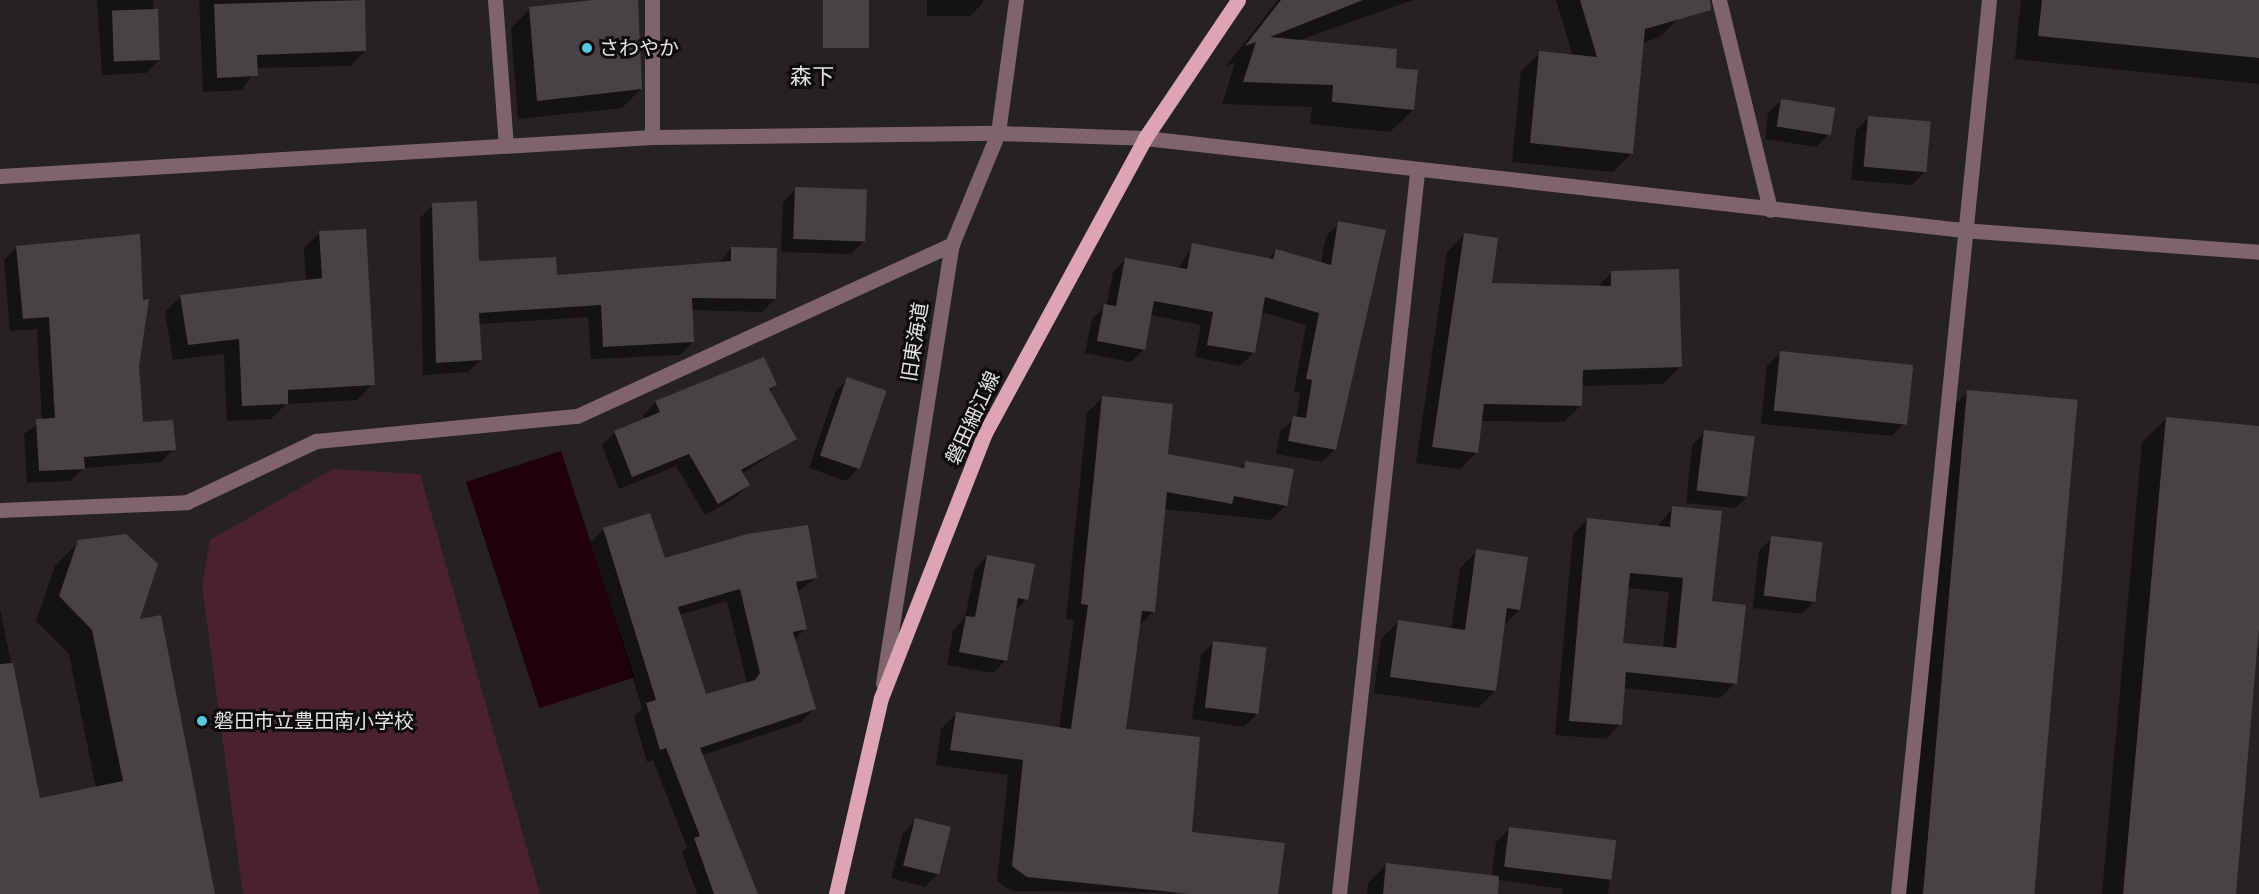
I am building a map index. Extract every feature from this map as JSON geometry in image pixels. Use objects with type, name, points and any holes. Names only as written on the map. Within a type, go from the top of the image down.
[{"type":"main road","name":"磐田細江線","points":[[836,894],[881,698],[985,433],[1145,138],[1238,0]]},
{"type":"street","points":[[495,0],[506,147]]},
{"type":"street","points":[[652,0],[652,137]]},
{"type":"street","name":"旧東海道","points":[[881,698],[952,244],[998,133],[1016,0]]},
{"type":"street","points":[[1719,0],[1770,210]]},
{"type":"street","points":[[1898,894],[1962,230],[1989,0]]},
{"type":"street","points":[[0,176],[652,137],[998,133],[1145,138],[1417,172],[1962,230],[2259,252]]},
{"type":"street","points":[[1339,894],[1417,172]]},
{"type":"street","points":[[0,510],[186,502],[316,441],[577,416],[952,244]]},
{"type":"shaded area","points":[[561,451],[635,677],[539,708],[466,482]]},
{"type":"shaded area","points":[[333,469],[420,474],[540,894],[243,894],[202,585],[210,540]]},
{"type":"building","points":[[365,0],[366,51],[257,55],[258,76],[217,78],[214,4]]},
{"type":"building","name":"さわやか","points":[[593,0],[638,0],[642,89],[537,101],[529,7]]},
{"type":"building","points":[[823,0],[869,0],[869,48],[823,48]]},
{"type":"building","points":[[1281,0],[1363,0],[1270,37],[1397,49],[1396,68],[1418,70],[1414,110],[1332,102],[1333,85],[1243,82],[1256,42],[1245,46]]},
{"type":"building","points":[[1580,0],[1710,0],[1711,10],[1645,29],[1633,154],[1530,143],[1539,51],[1597,57]]},
{"type":"building","points":[[2042,0],[2259,0],[2259,58],[2038,36]]},
{"type":"building","points":[[158,9],[160,60],[114,62],[112,11]]},
{"type":"building","points":[[1781,99],[1835,108],[1831,135],[1777,127]]},
{"type":"building","points":[[1868,116],[1931,121],[1926,172],[1864,167]]},
{"type":"building","points":[[795,187],[867,190],[865,241],[793,239]]},
{"type":"building","points":[[477,201],[479,261],[556,257],[557,275],[731,261],[731,247],[777,248],[776,299],[692,298],[694,342],[603,347],[601,305],[479,313],[482,360],[436,363],[432,203]]},
{"type":"building","points":[[1338,221],[1386,230],[1336,450],[1288,441],[1293,416],[1306,418],[1312,380],[1306,379],[1319,313],[1265,297],[1255,353],[1207,345],[1213,312],[1154,301],[1145,350],[1097,341],[1104,304],[1116,306],[1125,258],[1187,269],[1192,243],[1273,259],[1276,249],[1331,265]]},
{"type":"building","points":[[366,229],[375,385],[288,390],[288,404],[242,406],[239,339],[188,345],[180,295],[322,278],[319,231]]},
{"type":"building","points":[[1464,233],[1498,238],[1492,283],[1611,286],[1611,271],[1679,269],[1682,367],[1583,370],[1582,406],[1484,404],[1478,453],[1432,447]]},
{"type":"building","points":[[140,234],[143,300],[149,299],[139,366],[143,422],[173,420],[176,450],[84,457],[85,469],[39,471],[36,419],[55,418],[49,317],[23,319],[16,246]]},
{"type":"building","points":[[1780,351],[1913,365],[1907,425],[1774,411]]},
{"type":"building","points":[[764,357],[777,385],[769,389],[797,439],[741,470],[750,485],[718,504],[689,454],[632,477],[614,431],[660,412],[655,401]]},
{"type":"building","points":[[847,377],[887,391],[860,469],[820,455]]},
{"type":"building","points":[[1967,390],[2078,400],[2034,894],[1923,894]]},
{"type":"building","points":[[1102,396],[1173,404],[1168,454],[1244,468],[1245,461],[1294,469],[1287,506],[1234,496],[1232,504],[1167,492],[1155,612],[1142,611],[1126,729],[1200,737],[1192,832],[1285,843],[1278,894],[1190,894],[1027,877],[1012,866],[1023,760],[950,750],[956,712],[1071,729],[1088,605],[1081,604]]},
{"type":"building","points":[[2166,417],[2259,426],[2259,628],[2236,894],[2123,894]]},
{"type":"building","points":[[1704,430],[1755,436],[1747,497],[1697,491]]},
{"type":"building","points":[[1672,506],[1722,511],[1712,601],[1746,605],[1737,684],[1626,672],[1622,725],[1569,721],[1587,518],[1670,527]],"holes":[[[1630,573],[1683,578],[1676,648],[1623,643]]]},
{"type":"building","points":[[650,513],[665,558],[747,534],[808,525],[817,578],[796,582],[807,629],[793,632],[816,709],[700,748],[758,894],[714,894],[694,838],[700,836],[666,748],[660,750],[646,703],[656,700],[603,528]],"holes":[[[740,589],[760,673],[755,680],[706,694],[678,607]]]},
{"type":"building","points":[[126,534],[158,564],[140,619],[161,615],[215,894],[0,894],[0,664],[13,663],[40,798],[123,781],[92,630],[59,596],[78,540]]},
{"type":"building","points":[[1771,536],[1823,542],[1815,602],[1764,596]]},
{"type":"building","points":[[1476,549],[1528,557],[1520,610],[1507,608],[1496,691],[1390,677],[1398,620],[1465,630]]},
{"type":"building","points":[[987,555],[1035,564],[1028,600],[1018,598],[1007,661],[959,652],[966,616],[975,617]]},
{"type":"building","points":[[1213,641],[1267,648],[1258,714],[1205,708]]},
{"type":"building","points":[[915,818],[951,827],[939,874],[903,866]]},
{"type":"building","points":[[1509,827],[1616,840],[1611,880],[1504,867]]},
{"type":"building","points":[[1386,863],[1499,876],[1498,894],[1383,894]]},
{"type":"place","name":"さわやか","points":[[587,48]]},
{"type":"place","name":"磐田市立豊田南小学校","points":[[202,721]]},
{"type":"district","name":"森下","points":[[812,77]]}]
